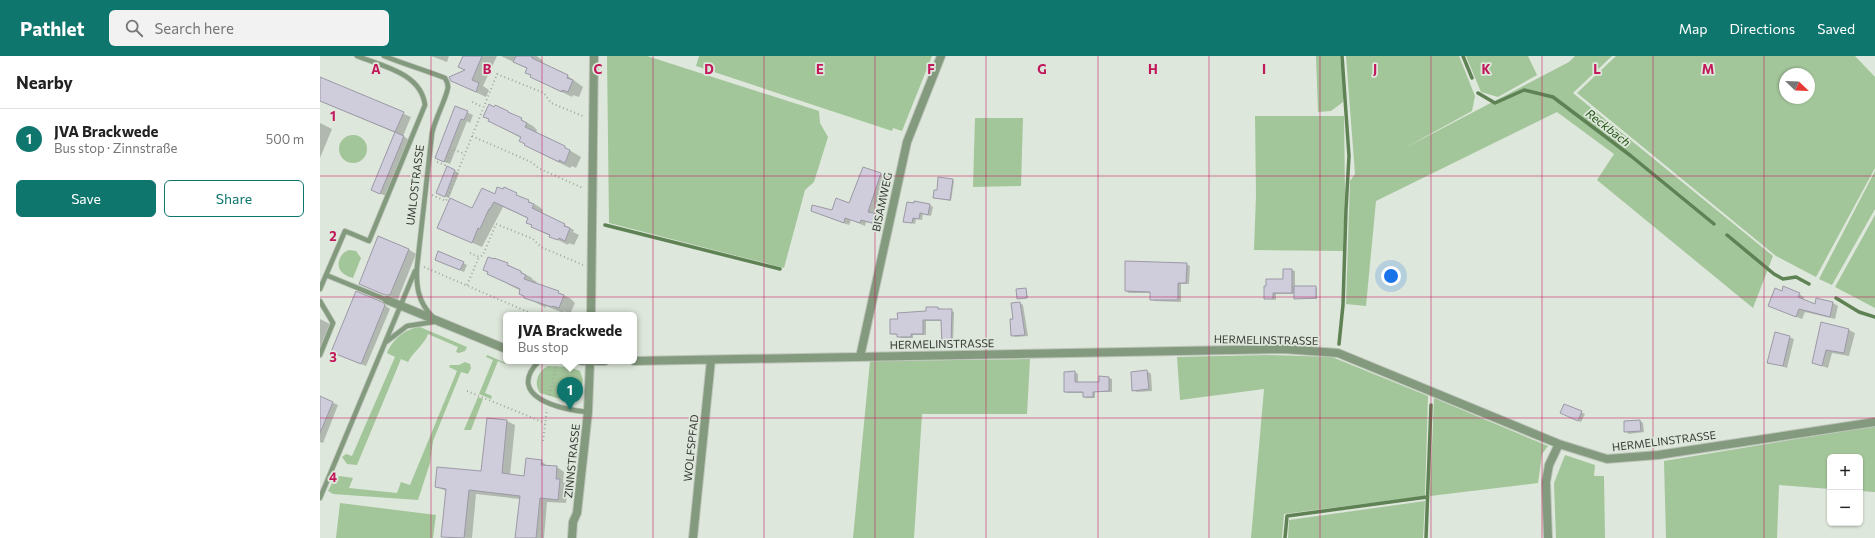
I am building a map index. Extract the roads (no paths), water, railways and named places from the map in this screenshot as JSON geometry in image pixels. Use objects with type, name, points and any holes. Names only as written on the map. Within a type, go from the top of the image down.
[{"type":"street","points":[[591,312],[594,56]]},
{"type":"street","name":"BISAMWEG","points":[[860,357],[906,142],[941,56]]},
{"type":"street","points":[[387,300],[503,348]]},
{"type":"street","name":"HERMELINSTRASSE","points":[[637,361],[1283,349],[1338,353],[1559,444],[1602,458],[1621,459],[1875,422]]},
{"type":"street","name":"WOLFSPFAD","points":[[693,538],[711,360]]},
{"type":"street","name":"ZINNSTRASSE","points":[[572,538],[573,522],[578,512],[588,412],[590,364]]},
{"type":"street","points":[[1548,538],[1546,482],[1549,465],[1559,444]]},
{"type":"lane","points":[[320,289],[344,230],[369,241],[425,105],[423,94],[412,80],[357,56]]},
{"type":"lane","name":"UMLOSTRASSE","points":[[384,56],[401,63],[416,66],[445,78],[447,82],[448,87],[434,124],[416,267],[416,284],[419,295],[429,312],[438,322]]},
{"type":"lane","points":[[320,498],[416,267]]},
{"type":"lane","points":[[326,275],[387,300]]},
{"type":"lane","points":[[320,301],[333,323],[320,356]]},
{"type":"lane","points":[[385,342],[407,326],[428,321],[438,322]]},
{"type":"lane","points":[[537,364],[530,375],[528,385],[532,393],[538,399],[548,404],[570,410],[588,412]]},
{"type":"waterway","points":[[1339,344],[1343,305],[1349,156],[1342,56]]},
{"type":"waterway","name":"Reckbach","points":[[1463,56],[1472,78]]},
{"type":"waterway","name":"Reckbach","points":[[1478,93],[1495,103],[1524,90],[1553,97],[1631,156],[1714,224]]},
{"type":"waterway","points":[[605,225],[780,269]]},
{"type":"waterway","name":"Reckbach","points":[[1727,235],[1774,274],[1783,279],[1796,277],[1809,284]]},
{"type":"waterway","name":"Reckbach","points":[[1836,298],[1859,312],[1875,317]]},
{"type":"waterway","points":[[1426,538],[1431,405]]},
{"type":"waterway","points":[[1285,538],[1287,516],[1427,497]]},
{"type":"place","name":"JVA Brackwede","points":[[570,410]]}]
